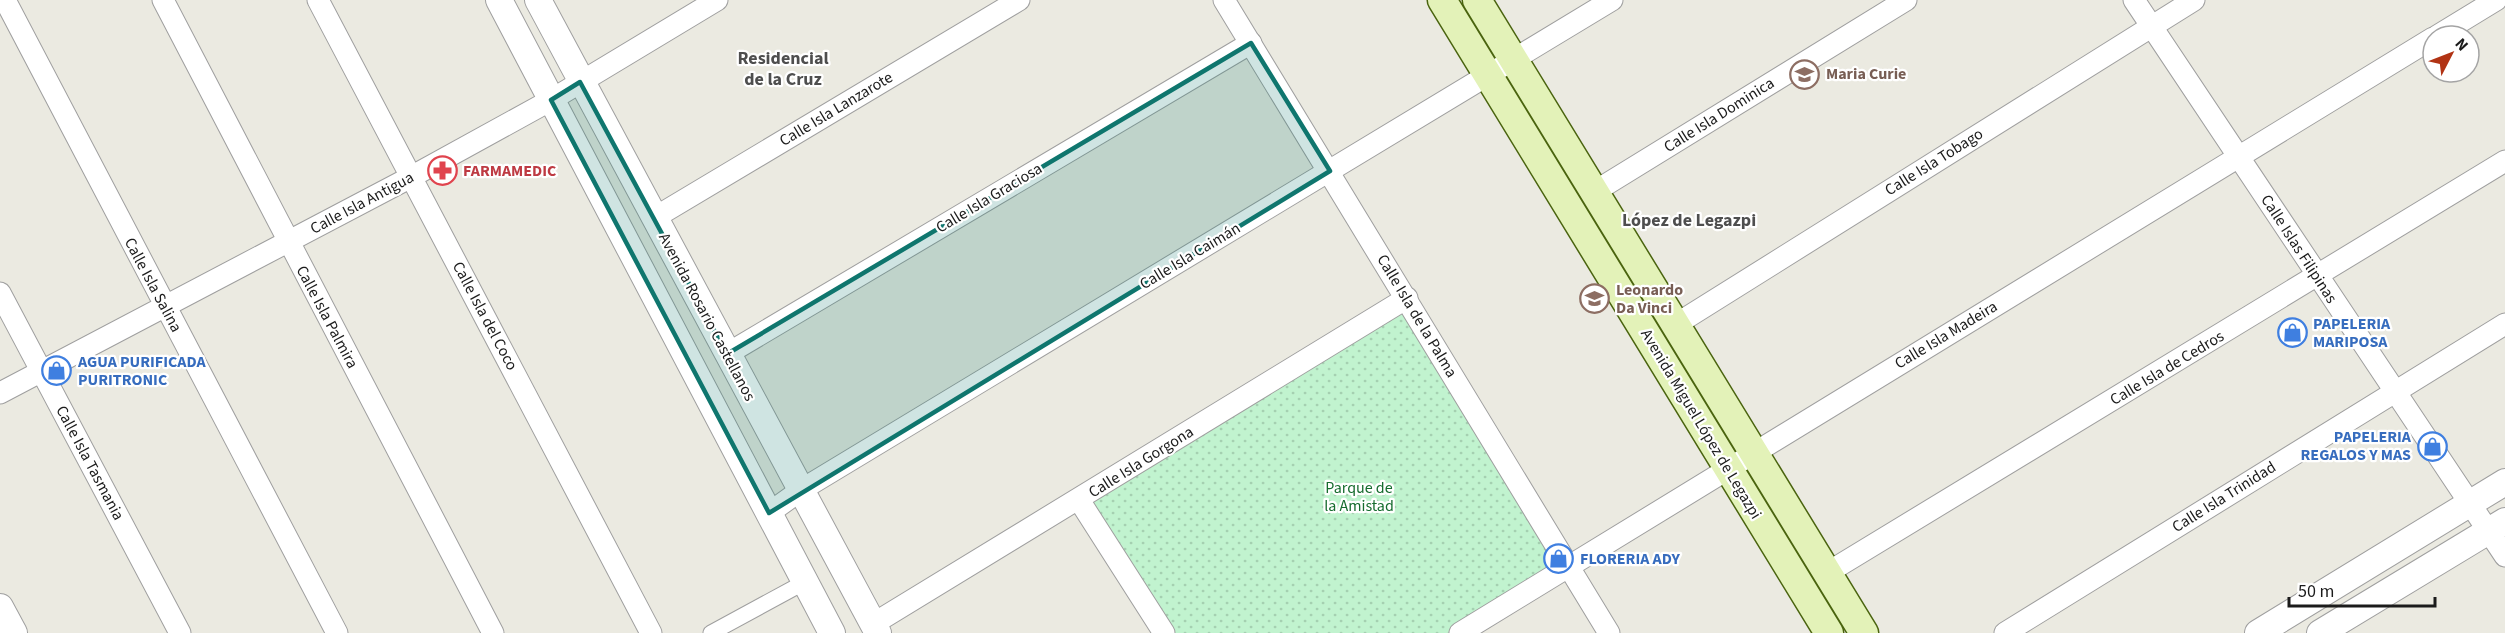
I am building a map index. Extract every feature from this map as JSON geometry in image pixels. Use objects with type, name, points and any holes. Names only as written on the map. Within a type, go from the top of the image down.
[{"type":"main road","name":"Avenida Miguel López de Legazpi","points":[[1442,0],[1829,633]]},
{"type":"main road","name":"Avenida Miguel López de Legazpi","points":[[1477,0],[1864,633]]},
{"type":"street","name":"Calle Isla Salina","points":[[5,0],[337,633]]},
{"type":"street","name":"Calle Isla Palmira","points":[[163,0],[493,633]]},
{"type":"street","name":"Calle Isla del Coco","points":[[318,0],[651,633]]},
{"type":"street","points":[[499,0],[832,633]]},
{"type":"street","name":"Avenida Rosario Castellanos","points":[[538,0],[580,82],[876,629]]},
{"type":"street","name":"Calle Isla Antigua","points":[[0,393],[411,177],[551,100],[717,0]]},
{"type":"street","name":"Calle Isla Lanzarote","points":[[654,218],[1019,0]]},
{"type":"street","name":"Calle Isla de la Palma","points":[[1224,0],[1609,633]]},
{"type":"street","name":"Calle Isla Caimán","points":[[769,513],[801,490],[1612,0]]},
{"type":"street","name":"Calle Isla Dominica","points":[[1594,192],[1906,0]]},
{"type":"street","name":"Calle Islas Filipinas","points":[[2134,0],[2469,504],[2496,526],[2505,556]]},
{"type":"street","name":"Calle Isla Tobago","points":[[1676,325],[2194,0]]},
{"type":"street","name":"Calle Isla Madeira","points":[[2456,24],[2496,0]]},
{"type":"street","name":"Calle Isla Graciosa","points":[[727,354],[1251,43]]},
{"type":"street","name":"Calle Isla Madeira","points":[[1460,633],[2421,46]]},
{"type":"street","name":"Calle Isla de Cedros","points":[[1827,573],[2505,161]]},
{"type":"street","name":"Calle Isla Tasmania","points":[[0,293],[180,633]]},
{"type":"street","name":"Calle Isla Gorgona","points":[[876,629],[1079,500],[1407,298]]},
{"type":"street","name":"Calle Isla Trinidad","points":[[2005,633],[2505,324]]},
{"type":"street","points":[[2258,633],[2505,482]]},
{"type":"street","points":[[1079,500],[1164,633]]},
{"type":"street","points":[[2320,633],[2496,526]]},
{"type":"street","points":[[711,633],[805,582]]},
{"type":"street","points":[[0,607],[14,633]]},
{"type":"highlighted area","points":[[1251,43],[1330,171],[769,513],[551,100],[580,82],[727,354]]},
{"type":"green space","name":"Parque de la Amistad","points":[[1405,308],[1560,564],[1448,633],[1172,633],[1089,503]]},
{"type":"place","name":"Maria Curie","points":[[1805,74]]},
{"type":"place","name":"FARMAMEDIC","points":[[442,171]]},
{"type":"place","name":"Leonardo Da Vinci","points":[[1595,299]]},
{"type":"place","name":"PAPELERIA MARIPOSA","points":[[2292,333]]},
{"type":"place","name":"AGUA PURIFICADA PURITRONIC","points":[[57,371]]},
{"type":"place","name":"PAPELERIA REGALOS Y MAS","points":[[2432,446]]},
{"type":"place","name":"FLORERIA ADY","points":[[1559,559]]},
{"type":"district","name":"Residencial de la Cruz","points":[[783,68]]},
{"type":"district","name":"López de Legazpi","points":[[1689,220]]}]
